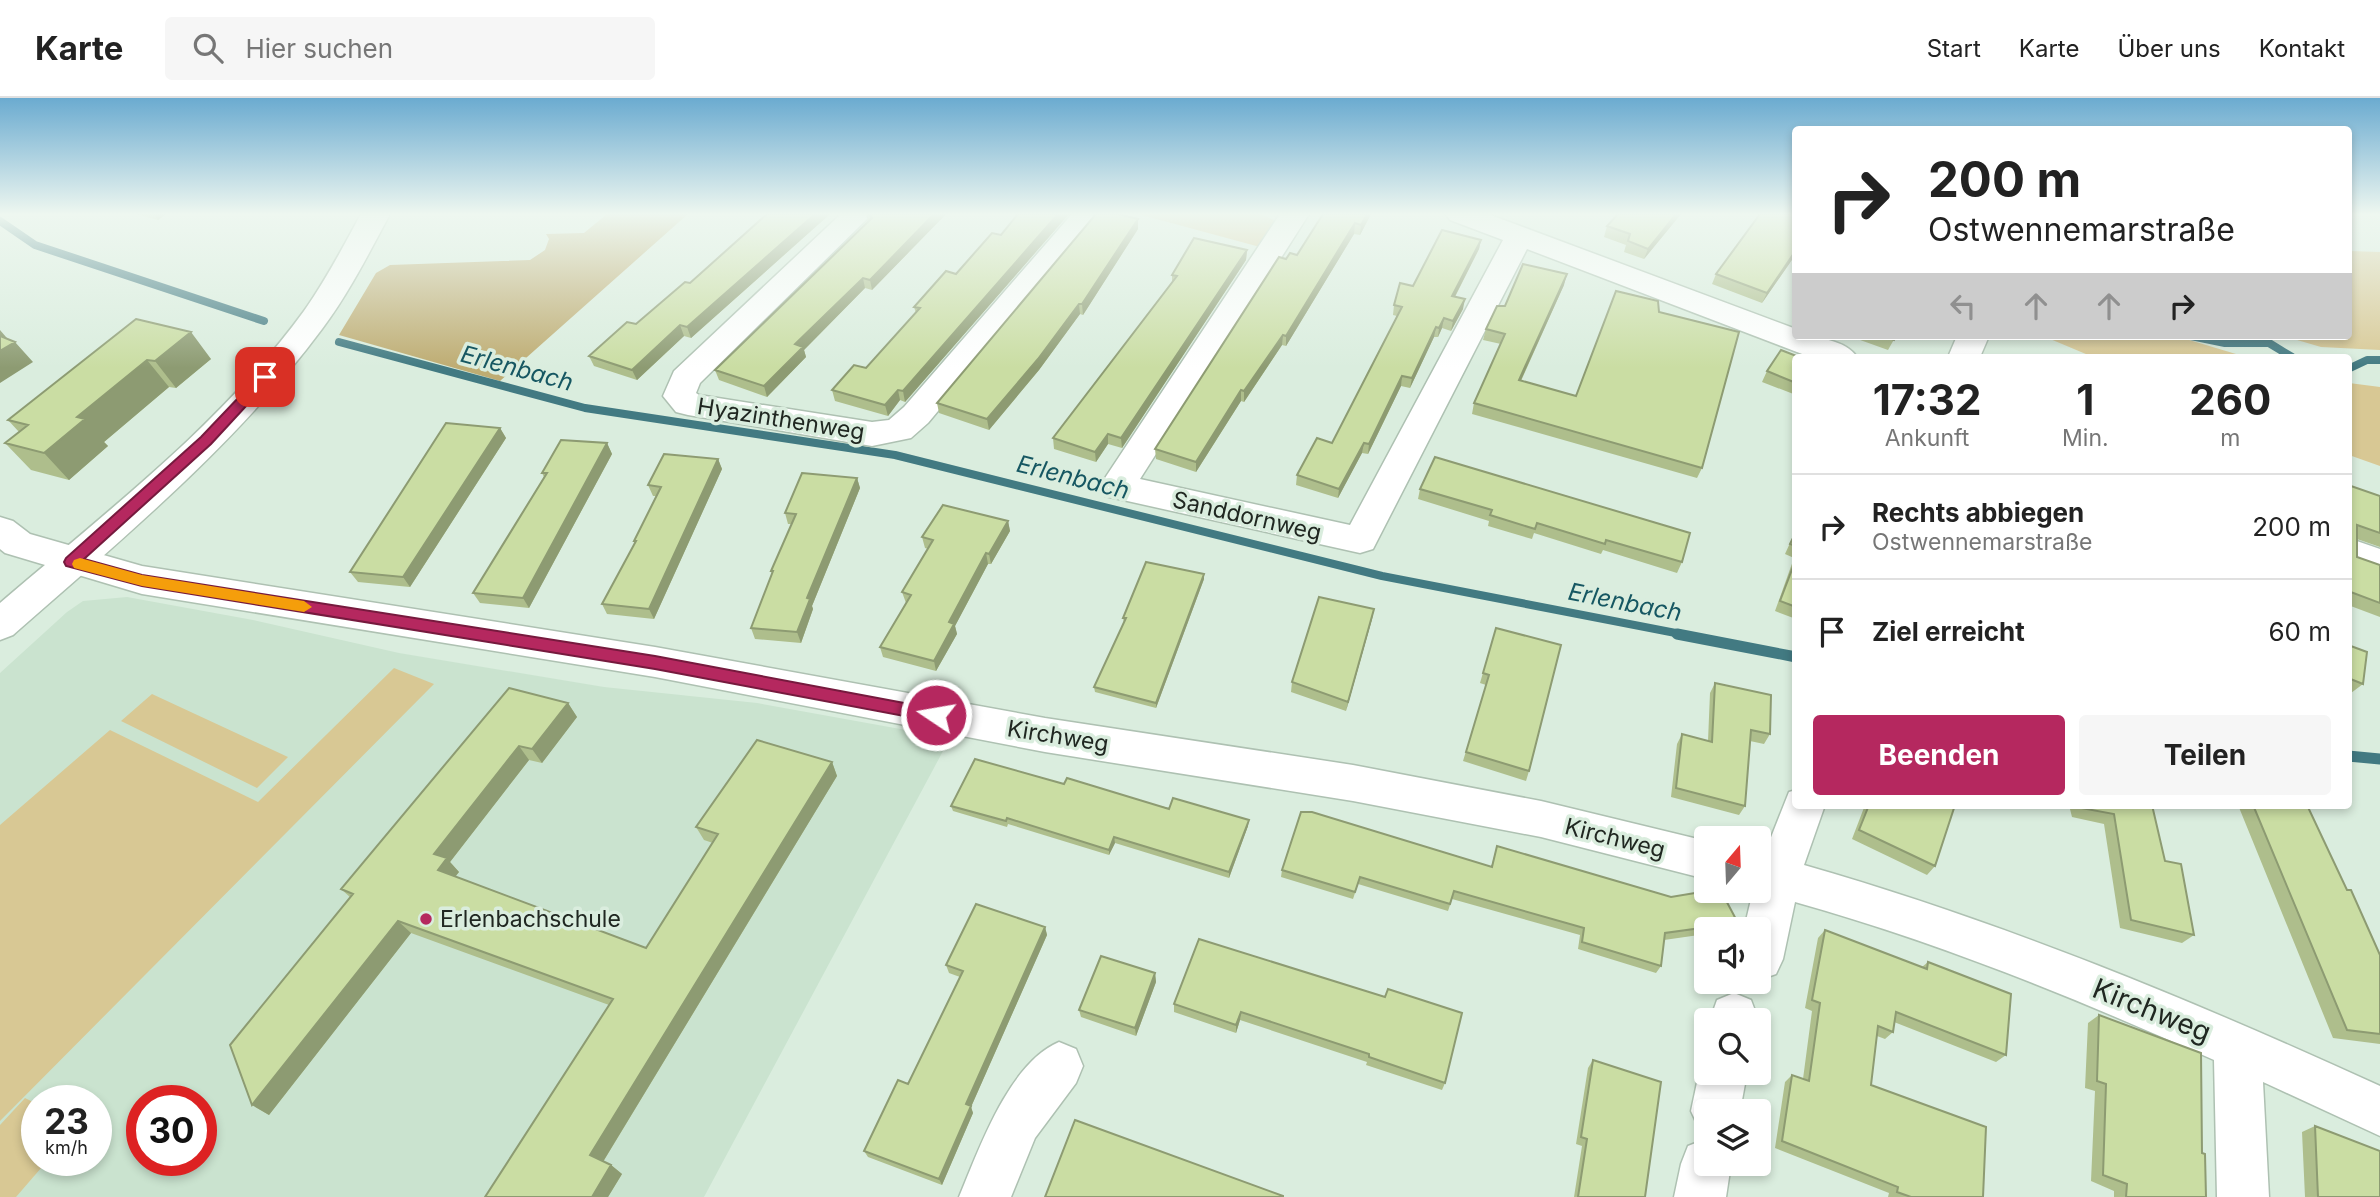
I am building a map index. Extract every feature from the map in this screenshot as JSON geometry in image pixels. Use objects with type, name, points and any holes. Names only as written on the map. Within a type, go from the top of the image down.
[{"type":"street","points":[[0,625],[206,440],[257,387],[319,310],[346,265]]},
{"type":"street","name":"Hyazinthenweg","points":[[805,265],[685,379],[679,396],[688,404],[741,414],[872,434],[898,430],[916,415],[1045,265]]},
{"type":"street","name":"Sanddornweg","points":[[1262,265],[1117,487],[1360,540],[1505,265]]},
{"type":"street","points":[[1596,265],[1792,339]]},
{"type":"street","points":[[1796,340],[1833,354]]},
{"type":"street","name":"Kirchweg","points":[[0,530],[18,544],[72,562],[142,580],[655,662],[1045,735],[1367,785],[1541,819],[1694,857]]},
{"type":"street","points":[[2352,552],[2380,563]]},
{"type":"street","points":[[1771,869],[1802,809]]},
{"type":"street","name":"Kirchweg","points":[[1771,876],[2014,954],[2237,1044],[2380,1111]]},
{"type":"street","points":[[2237,1044],[2243,1197]]},
{"type":"street","points":[[985,1197],[1017,1121],[1059,1066]]},
{"type":"street","points":[[1700,1197],[1704,1176]]},
{"type":"shaded area","points":[[389,265],[630,265],[500,381],[339,335],[376,273]]},
{"type":"shaded area","points":[[2352,265],[2380,265],[2380,350],[2321,347],[2297,340],[2352,340]]},
{"type":"shaded area","points":[[2053,340],[2189,340],[2236,354],[2086,354]]},
{"type":"shaded area","points":[[2352,383],[2380,387],[2380,466],[2352,456]]},
{"type":"shaded area","name":"Erlenbachschule","points":[[127,597],[253,620],[399,653],[604,687],[757,703],[950,738],[704,1197],[0,1197],[0,673],[67,612],[83,601]]},
{"type":"shaded area","points":[[394,668],[434,684],[36,1085],[21,1085],[21,1100],[0,1121],[0,825],[110,730],[258,802]]},
{"type":"shaded area","points":[[152,694],[288,757],[257,788],[121,721]]},
{"type":"shaded area","points":[[21,1102],[21,1176],[34,1176],[16,1197],[0,1197],[0,1125]]},
{"type":"building","points":[[710,265],[757,265],[687,327],[680,325],[632,370],[589,356],[627,322],[636,324],[685,282],[690,283]]},
{"type":"building","points":[[823,265],[884,265],[870,280],[863,278],[795,344],[803,347],[764,386],[715,370]]},
{"type":"building","points":[[964,265],[1013,265],[903,391],[898,390],[885,405],[832,390],[854,365],[866,368],[920,308],[914,307],[946,271],[956,274]]},
{"type":"building","points":[[1053,265],[1108,265],[1082,304],[1079,304],[1038,359],[987,419],[937,403]]},
{"type":"building","points":[[1178,265],[1237,265],[1121,438],[1108,434],[1095,452],[1053,438],[1177,276],[1172,275]]},
{"type":"building","points":[[1274,265],[1329,265],[1286,336],[1283,335],[1244,391],[1241,390],[1196,462],[1155,449]]},
{"type":"building","points":[[1424,265],[1468,265],[1452,296],[1465,299],[1453,321],[1444,318],[1439,328],[1436,327],[1412,378],[1402,376],[1369,444],[1364,443],[1339,489],[1297,475],[1317,438],[1332,443],[1402,307],[1394,305],[1400,283],[1413,286]]},
{"type":"building","points":[[1522,265],[1567,274],[1519,380],[1576,396],[1616,291],[1658,301],[1659,312],[1739,332],[1702,468],[1474,403],[1505,334],[1486,329],[1497,306],[1505,306]]},
{"type":"building","points":[[1722,265],[1786,265],[1767,293],[1716,274]]},
{"type":"building","points":[[136,319],[191,332],[155,361],[147,360],[77,417],[85,419],[44,453],[5,443],[28,425],[8,420]]},
{"type":"building","points":[[0,336],[15,342],[0,351]]},
{"type":"building","points":[[1781,350],[1792,354],[1792,381],[1767,371]]},
{"type":"building","points":[[446,423],[500,428],[403,577],[350,572]]},
{"type":"building","points":[[561,440],[607,443],[523,598],[473,593],[547,473],[542,473]]},
{"type":"building","points":[[664,454],[718,459],[649,609],[602,604],[661,487],[648,485]]},
{"type":"building","points":[[1435,457],[1690,533],[1682,562],[1606,540],[1605,544],[1537,523],[1535,529],[1490,515],[1492,510],[1420,489]]},
{"type":"building","points":[[802,473],[857,478],[807,598],[810,599],[797,632],[751,628],[771,571],[796,514],[785,513]]},
{"type":"building","points":[[2352,486],[2380,496],[2380,533],[2357,525],[2357,557],[2380,565],[2380,603],[2352,592]]},
{"type":"building","points":[[943,505],[1008,521],[989,554],[986,553],[949,622],[954,624],[934,661],[880,647],[911,595],[902,592],[933,540],[922,537]]},
{"type":"building","points":[[1146,562],[1204,574],[1156,703],[1094,687],[1126,618],[1123,618]]},
{"type":"building","points":[[1792,570],[1792,606],[1780,601]]},
{"type":"building","points":[[1319,597],[1374,609],[1348,702],[1292,682]]},
{"type":"building","points":[[1496,628],[1561,645],[1529,771],[1466,752],[1489,675],[1483,673]]},
{"type":"building","points":[[2352,646],[2367,652],[2363,684],[2352,680]]},
{"type":"building","points":[[1715,683],[1771,695],[1770,734],[1751,730],[1745,806],[1676,788],[1682,734],[1712,742]]},
{"type":"building","points":[[509,688],[568,703],[532,749],[519,746],[434,854],[447,858],[438,870],[646,948],[718,834],[696,827],[757,740],[832,762],[590,1155],[611,1165],[592,1197],[485,1197],[613,999],[398,921],[252,1105],[230,1045],[353,894],[341,889]]},
{"type":"building","points":[[975,759],[1064,784],[1067,778],[1169,809],[1173,798],[1249,820],[1229,872],[1114,837],[1109,850],[1007,818],[1006,821],[951,806]]},
{"type":"building","points":[[1867,809],[1954,809],[1935,866],[1859,830]]},
{"type":"building","points":[[2086,809],[2153,809],[2165,861],[2181,864],[2194,935],[2131,920],[2114,814]]},
{"type":"building","points":[[2255,809],[2309,809],[2347,890],[2351,890],[2380,955],[2380,1034],[2347,1030]]},
{"type":"building","points":[[1301,812],[1312,812],[1492,867],[1497,846],[1671,897],[1694,893],[1694,903],[1727,903],[1735,917],[1694,917],[1694,929],[1665,933],[1661,966],[1582,942],[1584,928],[1454,891],[1450,904],[1360,877],[1355,892],[1282,870]]},
{"type":"building","points":[[976,904],[1045,927],[966,1104],[971,1106],[939,1179],[864,1151],[898,1080],[908,1084],[963,971],[946,965]]},
{"type":"building","points":[[1825,930],[1927,969],[1928,962],[2011,994],[2006,1055],[1896,1012],[1893,1032],[1878,1026],[1871,1085],[1986,1127],[1983,1197],[1911,1197],[1897,1192],[1898,1187],[1782,1141],[1792,1075],[1809,1081],[1820,1003],[1812,1000]]},
{"type":"building","points":[[1199,939],[1385,997],[1388,989],[1462,1013],[1445,1083],[1369,1057],[1369,1054],[1241,1012],[1236,1025],[1174,1004]]},
{"type":"building","points":[[1101,956],[1155,973],[1135,1028],[1079,1010]]},
{"type":"building","points":[[2099,1015],[2201,1053],[2202,1153],[2205,1154],[2206,1197],[2126,1197],[2127,1184],[2103,1175],[2106,1084],[2097,1081]]},
{"type":"building","points":[[1593,1060],[1661,1082],[1645,1197],[1578,1197],[1587,1139],[1581,1137]]},
{"type":"building","points":[[1075,1120],[1283,1196],[1283,1197],[1045,1197]]},
{"type":"building","points":[[2315,1126],[2380,1151],[2380,1197],[2318,1197]]},
{"type":"waterway","name":"Erlenbach","points":[[96,265],[264,321]]},
{"type":"waterway","points":[[2210,340],[2225,343],[2269,343],[2287,354]]},
{"type":"waterway","name":"Erlenbach","points":[[339,342],[585,408],[895,455],[1382,576],[1686,635]]},
{"type":"waterway","points":[[2352,367],[2367,360],[2380,360]]},
{"type":"waterway","name":"Erlenbach","points":[[1677,634],[1792,656]]},
{"type":"waterway","name":"Erlenbach","points":[[2352,756],[2380,759]]},
{"type":"slow traffic","points":[[80,564],[142,580],[304,607]]},
{"type":"place","name":"Erlenbachschule","points":[[426,919]]},
{"type":"route","points":[[265,377],[206,440],[72,562],[142,580],[409,625],[655,662],[936,715]]}]
